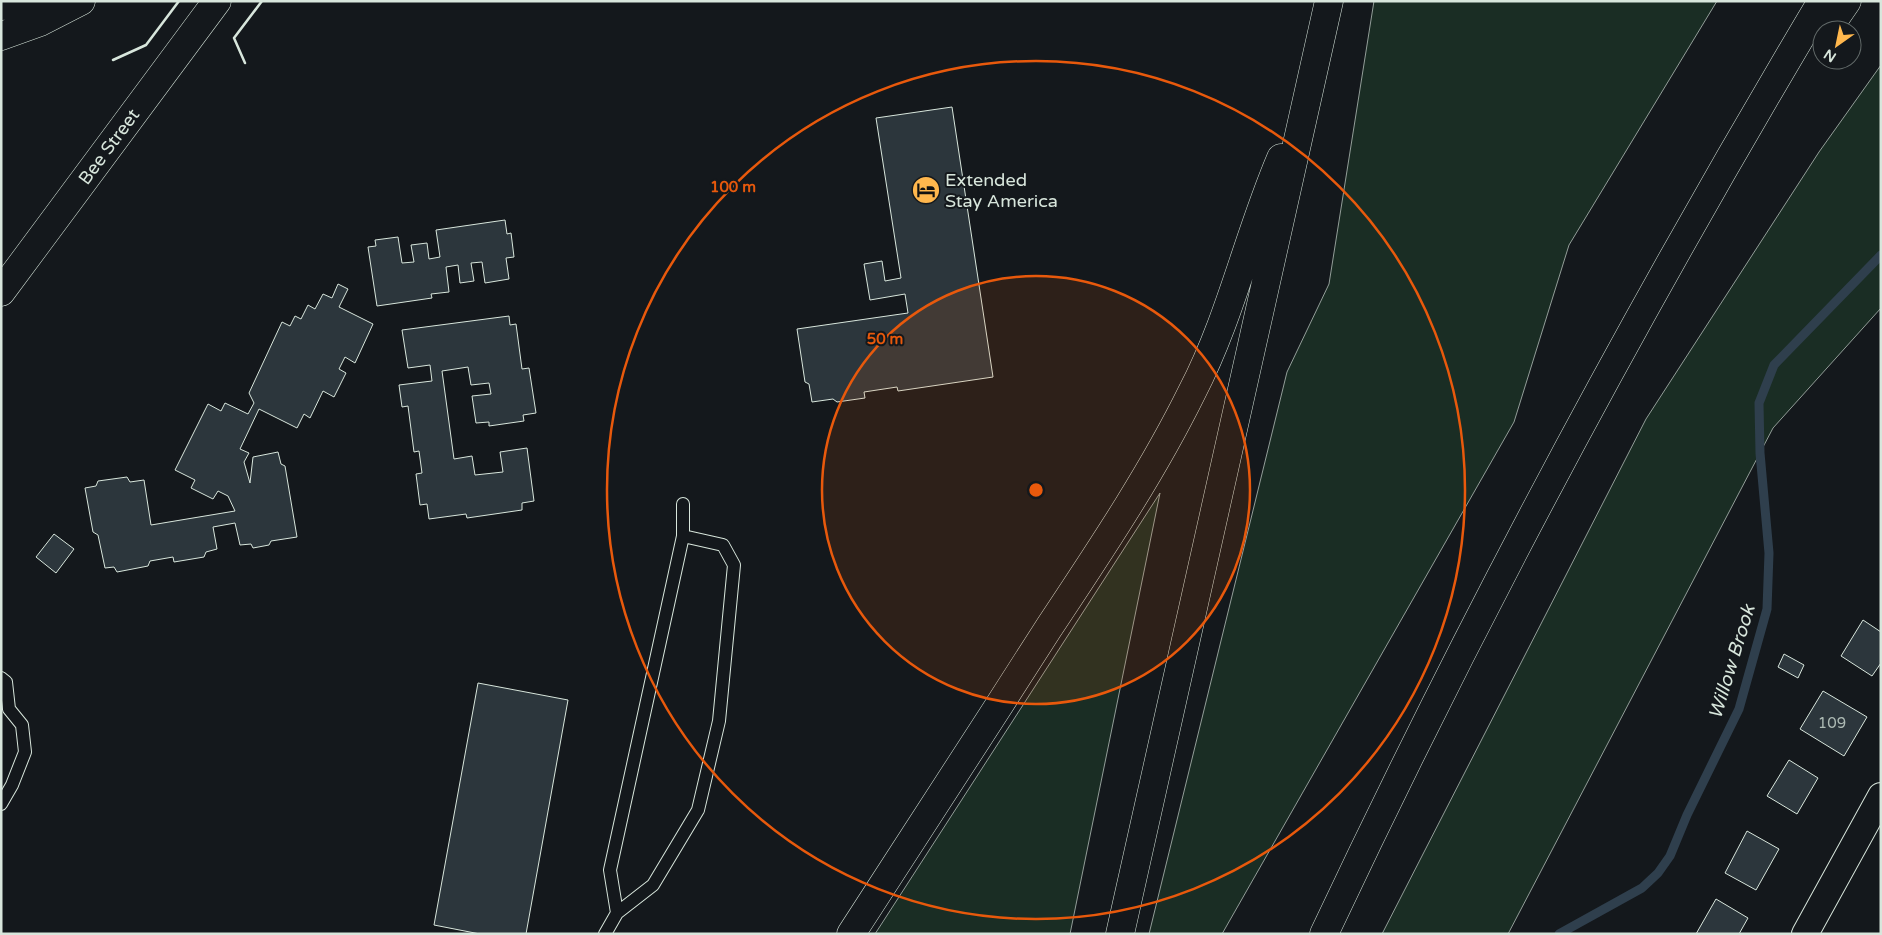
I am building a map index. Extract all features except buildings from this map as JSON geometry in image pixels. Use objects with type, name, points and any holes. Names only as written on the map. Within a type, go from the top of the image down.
[{"type":"main road","points":[[1,6],[43,1]]},
{"type":"main road","points":[[1,36],[40,22],[81,1]]},
{"type":"main road","name":"Bee Street","points":[[1,292],[217,1]]},
{"type":"main road","points":[[1120,934],[1329,1]]},
{"type":"main road","points":[[1324,934],[1419,736],[1516,547],[1650,297],[1822,1]]},
{"type":"main road","points":[[1834,20],[1847,1]]},
{"type":"main road","points":[[1767,94],[1812,48]]},
{"type":"main road","points":[[851,934],[1094,558],[1178,420],[1217,339],[1236,290],[1264,197],[1305,107]]},
{"type":"street","points":[[1805,934],[1881,796]]},
{"type":"lane","points":[[617,913],[610,870],[683,536],[683,504]]},
{"type":"lane","points":[[605,934],[617,913],[653,885],[698,810],[719,721],[734,566],[723,545],[683,536]]},
{"type":"lane","points":[[1,678],[6,682],[5,710],[22,725],[25,752],[12,785],[1,804]]},
{"type":"green space","points":[[1374,1],[1717,1],[1569,245],[1514,422],[1222,934],[1149,934],[1287,372],[1329,284]]},
{"type":"green space","points":[[1881,65],[1881,308],[1773,428],[1508,934],[1382,934],[1646,419],[1819,152]]},
{"type":"green space","points":[[1160,493],[1070,934],[875,934]]},
{"type":"waterway","name":"Willow Brook","points":[[1559,934],[1642,888],[1658,873],[1670,856],[1687,815],[1739,709],[1767,609],[1769,553],[1760,453],[1759,403],[1774,365],[1881,255]]},
{"type":"wall","points":[[113,60],[146,45],[179,1]]},
{"type":"wall","points":[[245,63],[234,38],[262,1]]},
{"type":"place","name":"Extended Stay America","points":[[926,190]]}]
